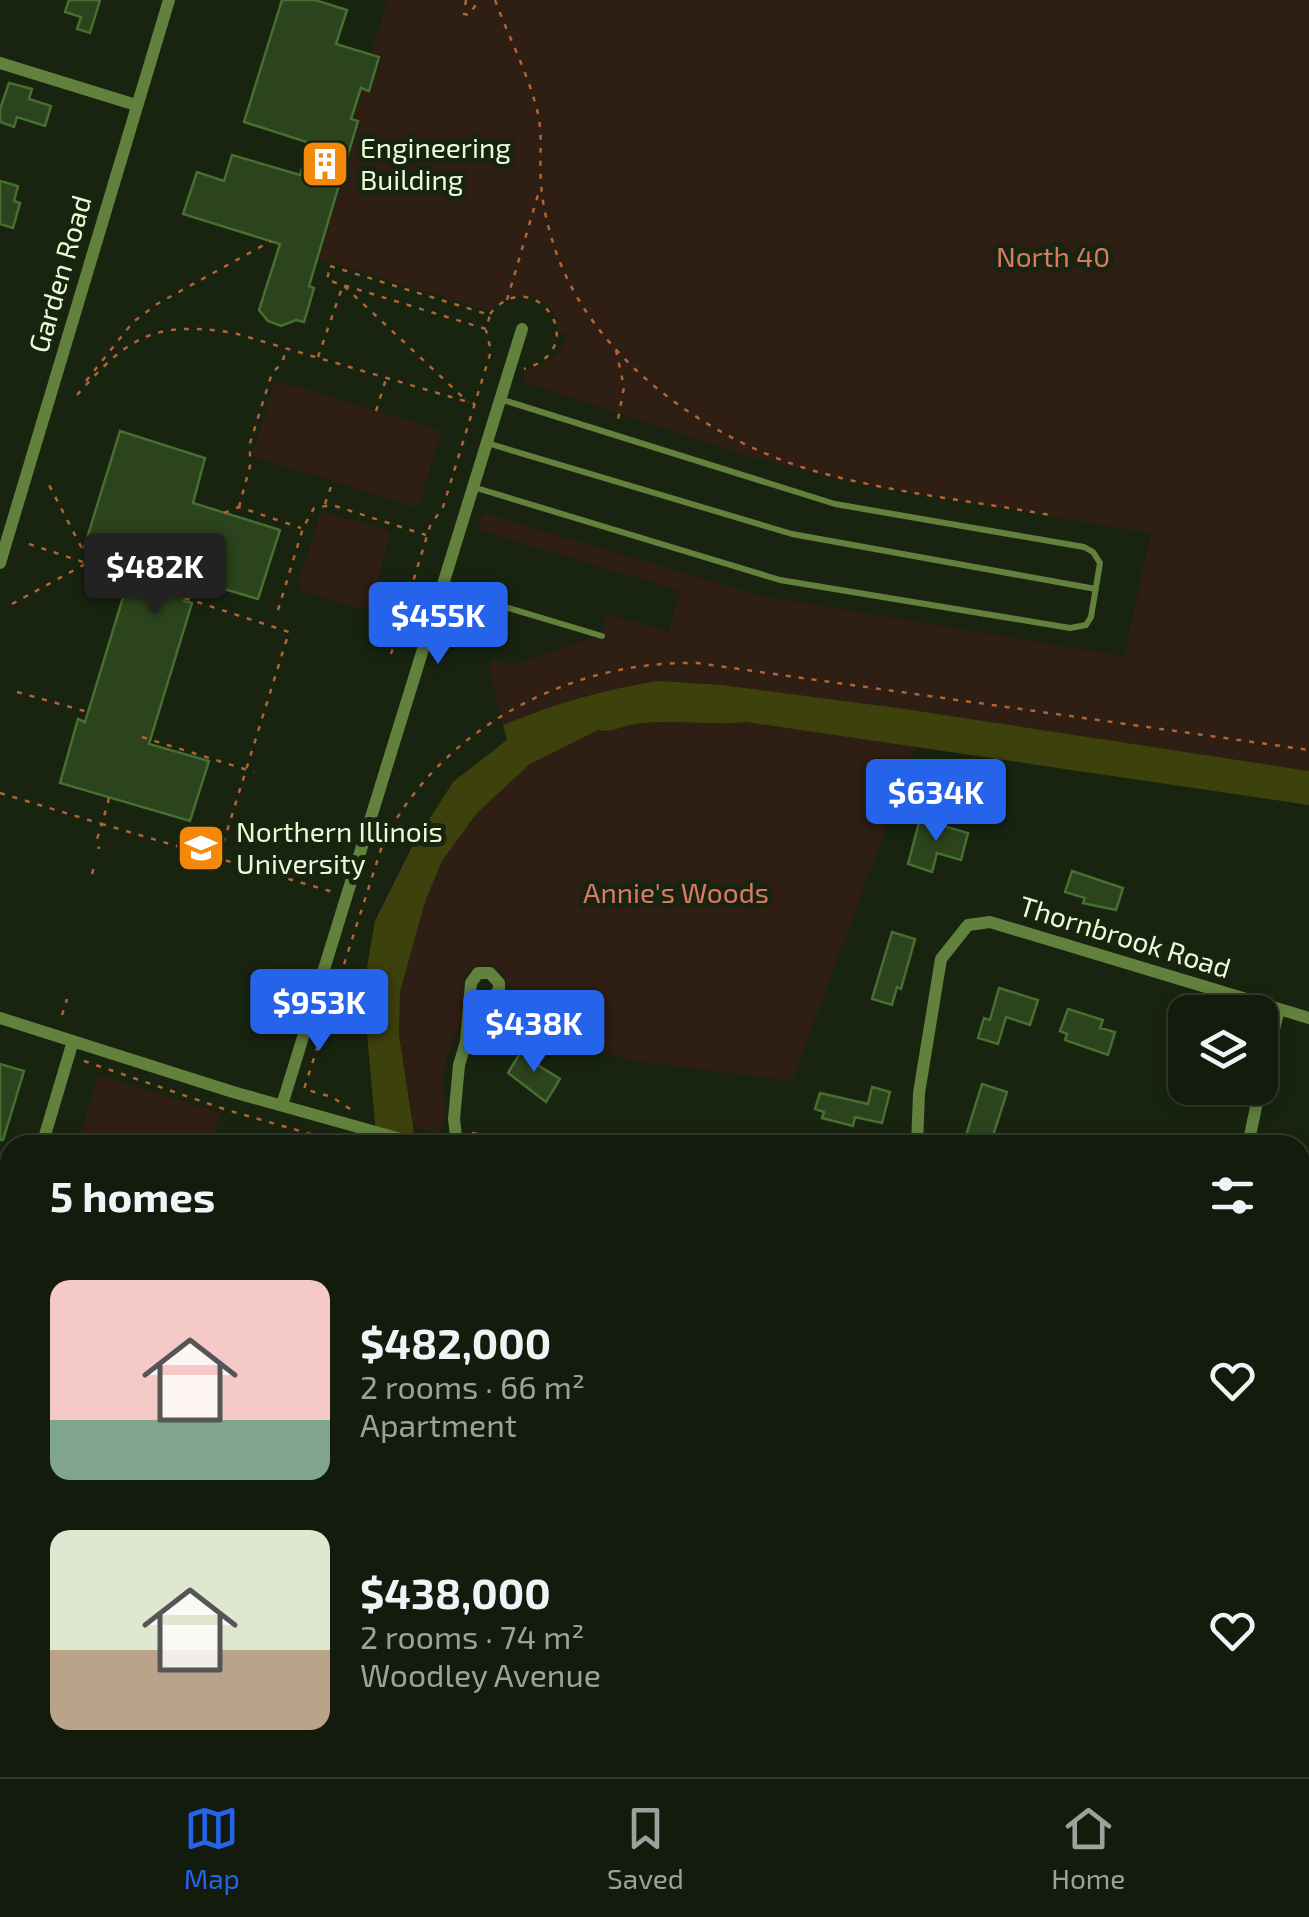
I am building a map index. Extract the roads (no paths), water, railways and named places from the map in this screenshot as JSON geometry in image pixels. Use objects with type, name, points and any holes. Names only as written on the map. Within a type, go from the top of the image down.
[{"type":"street","name":"Garden Road","points":[[0,563],[170,0]]},
{"type":"street","points":[[0,63],[136,105]]},
{"type":"street","points":[[282,1105],[522,330]]},
{"type":"street","name":"Thornbrook Road","points":[[917,1135],[919,1093],[941,959],[968,925],[990,922],[1309,1018]]},
{"type":"street","points":[[456,1135],[456,1089],[466,1042],[471,983],[478,973],[490,973],[500,983],[499,989],[466,1042]]},
{"type":"street","points":[[1278,1013],[1279,1009]]},
{"type":"street","points":[[0,1018],[387,1135]]},
{"type":"street","points":[[45,1135],[73,1041]]},
{"type":"street","points":[[1250,1135],[1256,1105]]},
{"type":"lane","points":[[472,486],[780,580],[1070,628],[1086,625],[1092,617],[1100,563],[1093,552],[1084,548],[835,504],[499,398]]},
{"type":"lane","points":[[486,442],[792,534],[1096,590]]},
{"type":"lane","points":[[440,587],[602,636]]},
{"type":"place","name":"Engineering Building","points":[[325,164]]},
{"type":"place","name":"Northern Illinois University","points":[[201,848]]},
{"type":"park label","name":"North 40","points":[[1053,257]]},
{"type":"park label","name":"Annie's Woods","points":[[676,893]]}]
